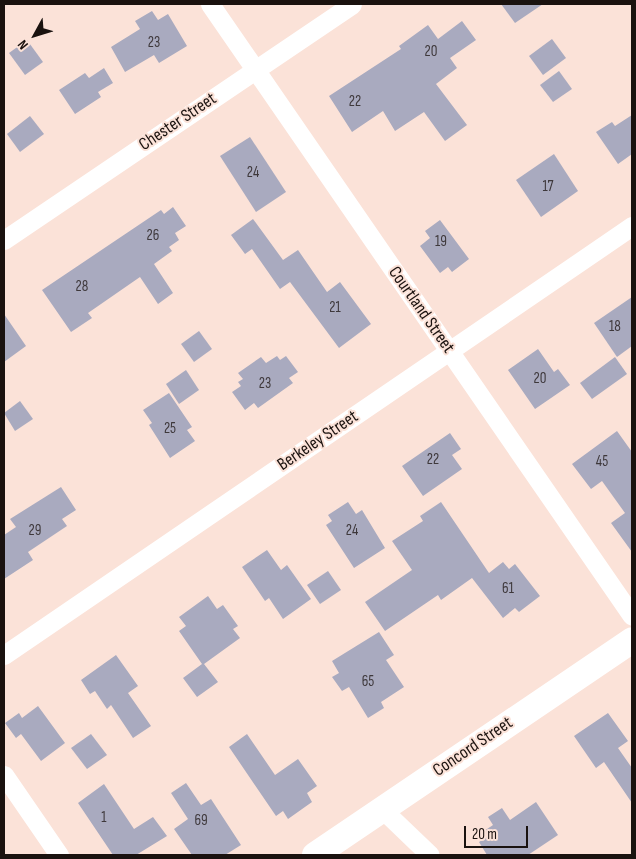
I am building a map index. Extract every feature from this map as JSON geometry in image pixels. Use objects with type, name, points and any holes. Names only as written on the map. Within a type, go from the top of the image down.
[{"type":"main road","name":"Concord Street","points":[[315,855],[632,640]]},
{"type":"street","name":"Courtland Street","points":[[210,4],[632,616]]},
{"type":"street","name":"Chester Street","points":[[4,240],[352,4]]},
{"type":"street","name":"Berkeley Street","points":[[4,655],[632,226]]},
{"type":"street","points":[[4,775],[59,855]]},
{"type":"street","points":[[382,809],[430,855]]},
{"type":"building","points":[[501,4],[543,4],[515,23]]},
{"type":"building","points":[[152,11],[158,20],[168,14],[187,46],[159,63],[154,55],[125,72],[111,47],[140,29],[135,21]]},
{"type":"building","points":[[462,21],[476,40],[450,58],[457,68],[436,84],[467,125],[445,141],[424,112],[395,131],[383,111],[352,132],[329,96],[401,49],[399,46],[428,25],[438,39]]},
{"type":"building","points":[[552,39],[566,58],[543,75],[529,56]]},
{"type":"building","points":[[27,40],[43,62],[25,75],[9,53]]},
{"type":"building","points":[[104,68],[113,83],[98,92],[101,97],[75,114],[59,90],[85,73],[89,78]]},
{"type":"building","points":[[559,71],[572,89],[553,102],[540,85]]},
{"type":"building","points":[[632,115],[632,154],[618,164],[596,132],[612,122],[615,126]]},
{"type":"building","points":[[30,116],[44,134],[20,152],[7,134]]},
{"type":"building","points":[[250,137],[286,192],[256,212],[220,156]]},
{"type":"building","points":[[554,154],[578,191],[541,217],[516,180]]},
{"type":"building","points":[[173,207],[186,226],[175,233],[179,240],[169,247],[172,251],[154,264],[173,293],[158,304],[140,277],[88,313],[92,318],[71,332],[42,290],[161,210],[164,214]]},
{"type":"building","points":[[253,219],[283,260],[298,250],[327,292],[340,282],[371,324],[339,348],[290,282],[280,289],[252,249],[245,254],[231,235]]},
{"type":"building","points":[[440,220],[469,259],[452,272],[448,267],[440,273],[420,246],[430,238],[425,231]]},
{"type":"building","points":[[632,297],[632,346],[617,357],[594,323]]},
{"type":"building","points":[[4,314],[26,346],[4,362]]},
{"type":"building","points":[[199,331],[212,349],[194,362],[181,344]]},
{"type":"building","points":[[538,349],[554,372],[558,369],[570,385],[535,409],[508,370]]},
{"type":"building","points":[[277,356],[280,360],[286,356],[298,372],[289,378],[293,383],[258,408],[254,403],[245,410],[232,392],[241,386],[238,382],[243,379],[238,373],[261,357],[266,363]]},
{"type":"building","points":[[615,357],[627,374],[592,399],[580,383]]},
{"type":"building","points":[[186,370],[199,390],[179,404],[166,384]]},
{"type":"building","points":[[169,393],[192,427],[187,430],[195,441],[170,458],[149,425],[152,423],[143,410]]},
{"type":"building","points":[[20,401],[33,419],[15,431],[4,413]]},
{"type":"building","points":[[617,431],[632,452],[632,552],[611,523],[625,513],[602,481],[591,489],[572,464]]},
{"type":"building","points":[[450,433],[461,449],[452,455],[462,469],[423,496],[402,466]]},
{"type":"building","points":[[61,487],[76,510],[62,519],[67,526],[28,552],[33,560],[4,579],[4,535],[16,527],[10,519]]},
{"type":"building","points":[[348,502],[356,514],[362,510],[385,548],[354,568],[326,525],[332,521],[328,515]]},
{"type":"building","points":[[441,502],[489,573],[503,562],[509,569],[515,564],[540,596],[519,612],[515,608],[503,618],[472,578],[441,600],[438,595],[385,631],[365,602],[412,570],[392,541],[423,521],[420,516]]},
{"type":"building","points":[[267,550],[281,570],[287,565],[311,599],[283,619],[269,598],[265,601],[242,567]]},
{"type":"building","points":[[328,571],[341,590],[320,604],[307,585]]},
{"type":"building","points":[[208,596],[217,609],[223,605],[238,626],[233,629],[240,638],[204,664],[218,682],[197,697],[183,678],[202,664],[179,631],[186,626],[179,617]]},
{"type":"building","points":[[379,632],[394,655],[386,660],[404,687],[381,702],[384,708],[368,718],[349,687],[342,691],[332,677],[339,673],[332,661]]},
{"type":"building","points":[[116,655],[138,686],[128,693],[151,726],[133,738],[111,705],[107,709],[95,691],[90,694],[81,680]]},
{"type":"building","points":[[38,706],[65,743],[41,761],[21,734],[16,738],[5,723],[19,713],[22,718]]},
{"type":"building","points":[[608,713],[628,741],[618,748],[632,768],[632,803],[604,762],[596,768],[574,736]]},
{"type":"building","points":[[91,734],[107,755],[87,769],[71,748]]},
{"type":"building","points":[[247,734],[275,775],[298,759],[317,786],[307,793],[312,802],[288,819],[283,811],[276,816],[229,747]]},
{"type":"building","points":[[186,783],[201,805],[211,799],[241,845],[225,855],[192,855],[174,829],[188,819],[171,793]]},
{"type":"building","points":[[104,784],[134,829],[153,817],[167,836],[136,855],[113,855],[78,803]]},
{"type":"building","points":[[536,802],[558,835],[528,855],[487,855],[479,842],[488,836],[484,831],[493,825],[488,817],[502,808],[510,820]]}]
